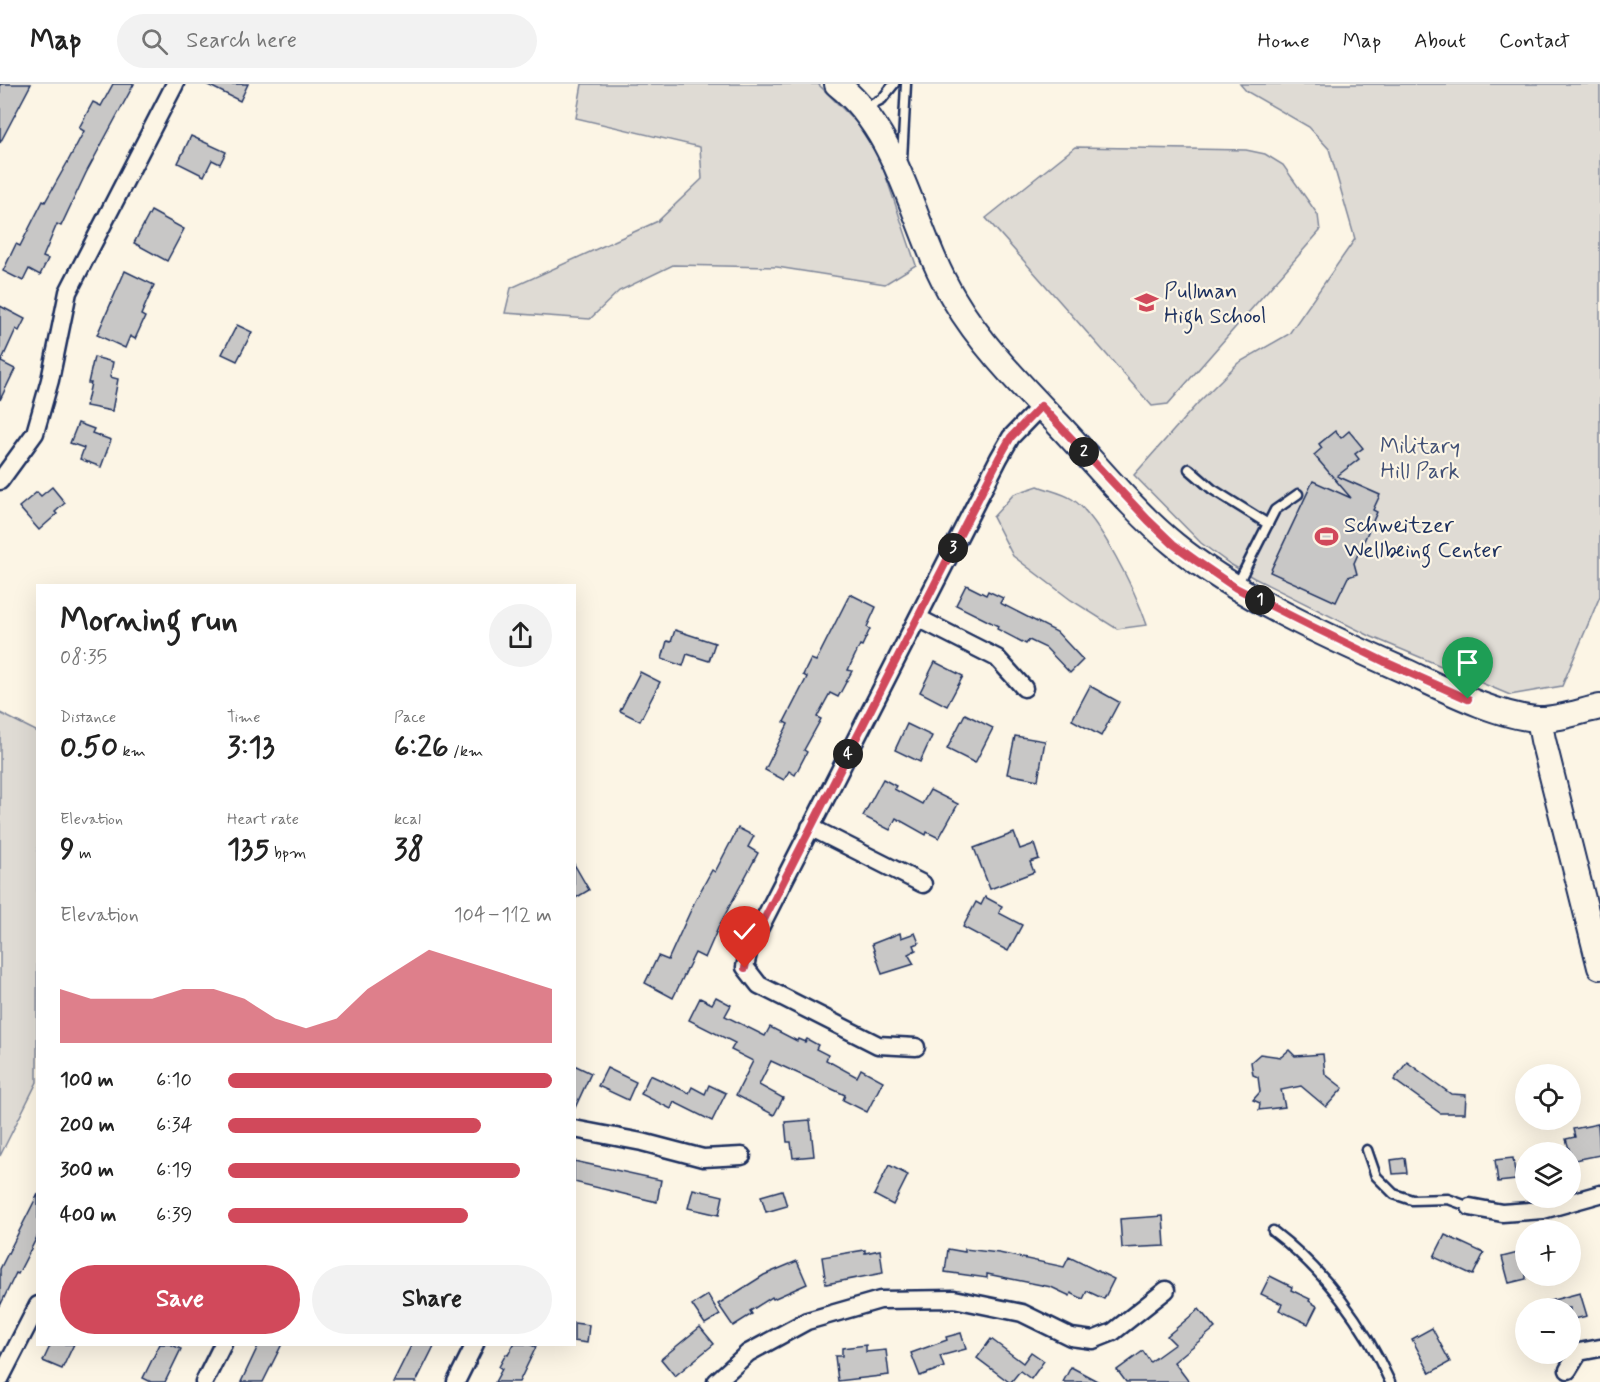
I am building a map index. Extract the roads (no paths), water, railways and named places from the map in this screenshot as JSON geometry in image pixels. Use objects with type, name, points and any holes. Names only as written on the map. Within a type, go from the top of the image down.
[{"type":"street","points":[[0,481],[35,433],[50,380],[68,292],[175,84]]},
{"type":"street","points":[[837,84],[864,109],[886,142],[935,264],[954,300],[995,354],[1041,406],[1165,536],[1236,588],[1438,686],[1498,710],[1539,719],[1600,707]]},
{"type":"street","points":[[916,1047],[878,1045],[759,985],[745,968],[749,949],[1011,437],[1041,406]]},
{"type":"street","points":[[918,618],[997,658],[1024,688]]},
{"type":"street","points":[[1539,719],[1600,967]]},
{"type":"street","points":[[810,828],[923,884]]},
{"type":"street","points":[[576,1129],[642,1142],[703,1158],[742,1156]]},
{"type":"street","points":[[1470,1207],[1502,1213],[1543,1210],[1600,1194]]},
{"type":"street","points":[[716,1382],[748,1353],[807,1321],[880,1300],[954,1299],[1022,1313],[1071,1336],[1092,1340],[1113,1332],[1166,1290]]},
{"type":"street","points":[[0,1379],[36,1309]]},
{"type":"street","points":[[204,1382],[222,1346]]},
{"type":"street","points":[[456,1382],[474,1346]]},
{"type":"street","points":[[1568,1371],[1579,1352],[1600,1348]]},
{"type":"lane","points":[[864,109],[882,99],[894,84]]},
{"type":"lane","points":[[901,178],[906,84]]},
{"type":"lane","points":[[1189,469],[1212,489],[1268,524]]},
{"type":"lane","points":[[1236,588],[1275,510],[1298,494]]},
{"type":"lane","points":[[1367,1150],[1376,1176],[1394,1194],[1412,1200],[1448,1199],[1470,1207]]},
{"type":"lane","points":[[1273,1231],[1304,1258],[1344,1303],[1375,1348],[1390,1382]]},
{"type":"place","name":"Pullman High School","points":[[1146,303]]},
{"type":"place","name":"Schweitzer Wellbeing Center","points":[[1326,537]]},
{"type":"park label","name":"Military Hill Park","points":[[1420,458]]}]
